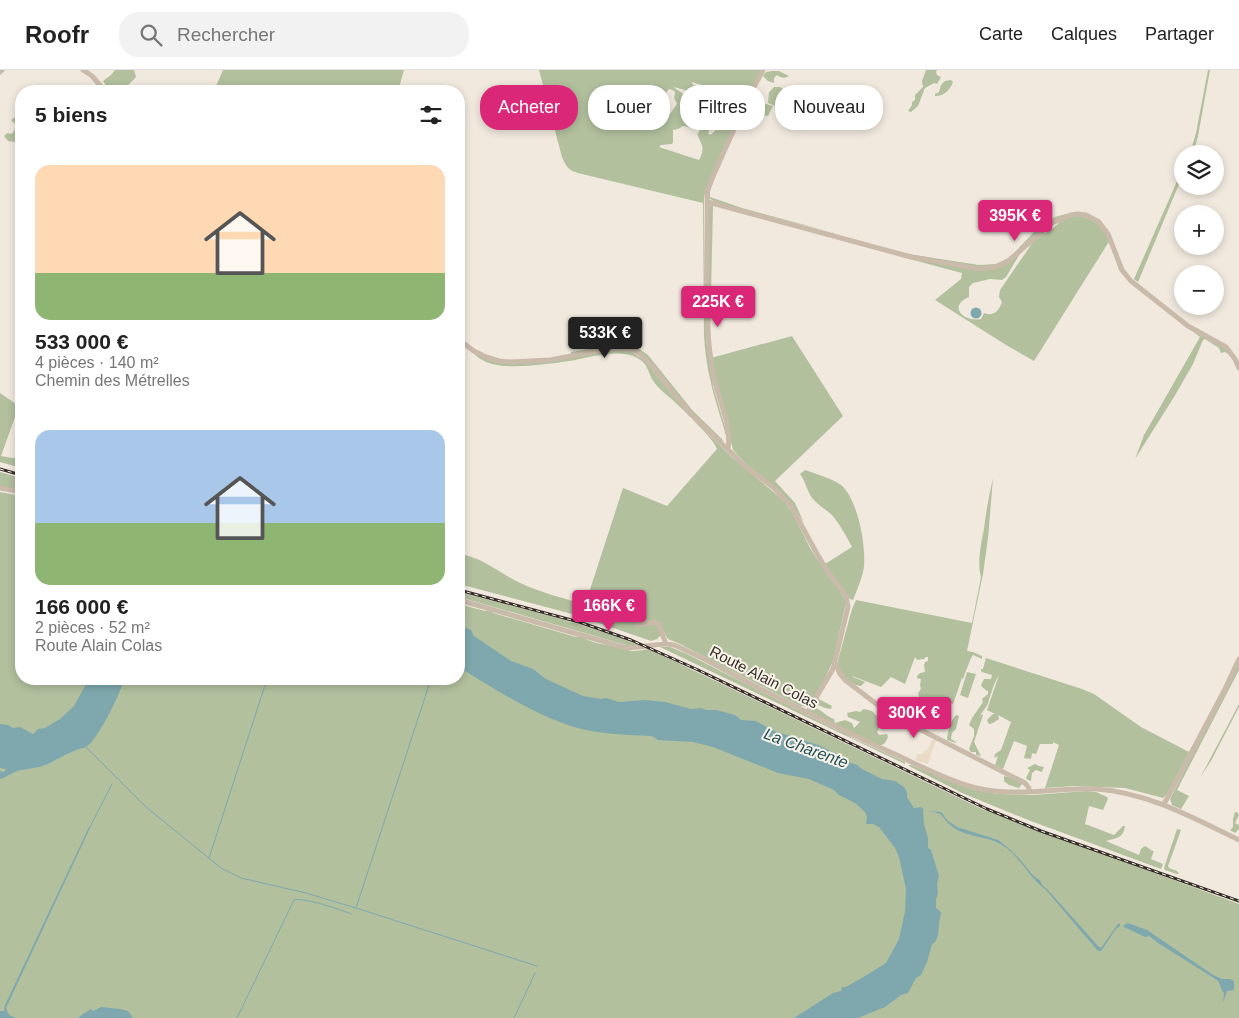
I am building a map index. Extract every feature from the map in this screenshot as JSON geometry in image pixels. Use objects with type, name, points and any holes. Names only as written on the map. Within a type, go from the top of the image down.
[{"type":"street","points":[[84,70],[100,85]]},
{"type":"street","points":[[728,449],[730,440],[714,378],[709,343],[707,193],[747,100],[763,70]]},
{"type":"street","points":[[708,202],[911,257],[980,269],[1006,263],[1052,223],[1071,215],[1086,215],[1099,222],[1108,234],[1122,270],[1132,281],[1188,326],[1226,347],[1239,368]]},
{"type":"street","points":[[465,344],[486,357],[511,362],[550,360],[608,348],[628,349],[639,354],[645,358],[691,414],[744,465],[774,488],[791,506],[826,569],[846,596],[848,607],[833,670],[807,713]]},
{"type":"street","points":[[0,488],[15,491]]},
{"type":"street","name":"Route Alain Colas","points":[[465,602],[623,647],[674,645],[856,737],[956,782],[992,790],[1029,792],[1087,789],[1114,791],[1139,796],[1164,804],[1239,840]]},
{"type":"street","points":[[637,625],[655,622],[659,625],[666,644]]},
{"type":"street","points":[[1164,804],[1239,659]]},
{"type":"street","points":[[835,661],[840,674],[845,680],[896,719],[1025,783],[1029,792]]},
{"type":"green space","points":[[115,70],[134,70],[136,77],[128,85],[106,85],[103,81]]},
{"type":"green space","points":[[223,70],[404,70],[400,85],[217,85]]},
{"type":"green space","points":[[539,70],[762,70],[755,85],[702,85],[692,82],[693,85],[680,85],[680,89],[674,87],[680,92],[680,128],[673,130],[672,144],[659,147],[699,160],[702,154],[702,145],[698,136],[701,130],[710,130],[708,133],[710,135],[715,130],[736,130],[716,175],[710,191],[710,197],[742,208],[835,233],[717,203],[709,198],[706,189],[704,198],[705,294],[713,386],[727,439],[713,390],[705,348],[703,203],[578,173],[569,169],[562,157],[555,130],[578,130],[578,85],[543,85]]},
{"type":"green space","points":[[926,70],[937,70],[937,75],[941,77],[937,84],[934,83],[925,88],[918,106],[911,112],[908,111],[915,100],[915,95],[923,87],[922,81]]},
{"type":"green space","points":[[1208,70],[1210,70],[1198,136],[1196,145],[1193,145]]},
{"type":"green space","points":[[779,71],[789,76],[783,78],[777,75],[774,78],[774,83],[768,81],[763,76],[766,72]]},
{"type":"green space","points":[[951,80],[953,82],[950,88],[944,94],[935,96],[945,81]]},
{"type":"green space","points":[[775,87],[775,106],[768,103],[769,92]]},
{"type":"green space","points":[[765,104],[773,106],[768,116],[765,116]]},
{"type":"green space","points":[[15,129],[15,142],[8,141],[4,136],[7,133],[12,134]]},
{"type":"green space","points":[[1174,188],[1174,195],[1138,282],[1134,279]]},
{"type":"green space","points":[[713,206],[710,338],[709,207]]},
{"type":"green space","points":[[1073,212],[1061,217],[1041,230],[1013,254],[1034,232],[1055,217]]},
{"type":"green space","points":[[1078,216],[1088,218],[1097,223],[1110,240],[1034,361],[935,300],[961,279],[962,273],[906,258],[902,253],[979,265],[996,264],[1009,258],[995,269],[1021,252],[1006,277],[1002,280],[990,279],[973,283],[969,287],[969,297],[959,305],[960,313],[969,319],[975,320],[981,319],[984,313],[993,314],[1002,302],[999,297],[1000,290],[1033,242],[1061,221]]},
{"type":"green space","points":[[1112,248],[1119,268],[1180,322],[1129,282],[1119,270]]},
{"type":"green space","points":[[1185,326],[1222,344],[1232,356],[1236,366],[1231,356],[1225,352],[1221,353],[1219,348],[1205,339],[1203,340],[1193,364],[1135,459],[1144,435],[1200,337]]},
{"type":"green space","points":[[792,336],[843,416],[775,481],[795,503],[804,523],[792,505],[750,468],[733,450],[711,358]]},
{"type":"green space","points":[[615,345],[633,347],[648,355],[693,411],[724,441],[692,413],[645,356],[627,347],[571,354],[571,352]]},
{"type":"green space","points":[[469,350],[500,363],[513,364],[550,362],[606,350],[627,350],[646,362],[678,402],[710,436],[783,500],[792,512],[810,548],[829,577],[840,589],[846,603],[833,661],[823,683],[808,707],[800,706],[668,639],[664,632],[657,639],[651,641],[576,615],[465,586],[465,556],[483,562],[526,586],[585,605],[623,488],[667,506],[717,449],[699,426],[656,385],[645,364],[635,357],[617,353],[528,366],[497,365],[479,358]]},
{"type":"green space","points":[[0,393],[15,403],[15,417],[1,456],[15,458],[15,466],[0,462]]},
{"type":"green space","points":[[805,470],[841,485],[852,501],[860,523],[864,547],[864,566],[853,600],[850,599],[825,564],[852,547],[843,530],[831,514],[811,496],[800,474]]},
{"type":"green space","points":[[0,472],[15,476],[15,490],[0,486]]},
{"type":"green space","points":[[993,478],[983,574],[967,651],[982,656],[982,659],[973,655],[971,658],[953,704],[941,700],[934,714],[929,719],[916,720],[914,725],[910,723],[915,715],[922,715],[933,701],[927,701],[920,713],[918,712],[919,708],[916,705],[919,697],[918,693],[921,689],[921,679],[917,678],[917,676],[925,672],[924,665],[928,661],[928,657],[917,660],[915,657],[905,684],[891,677],[881,687],[852,676],[865,682],[861,686],[852,683],[842,673],[838,660],[852,609],[856,600],[972,623],[981,577],[979,559]]},
{"type":"green space","points":[[0,492],[15,495],[15,685],[465,685],[465,606],[485,611],[490,610],[493,613],[576,637],[582,636],[590,641],[632,651],[649,649],[984,810],[1239,904],[1239,1018],[0,1018]]},
{"type":"green space","points":[[465,594],[572,622],[639,645],[626,645],[465,599]]},
{"type":"green space","points":[[660,647],[670,647],[685,653],[841,732],[811,713],[817,698],[832,706],[831,709],[827,709],[817,705],[816,708],[834,719],[835,723],[845,720],[852,723],[854,728],[860,722],[848,717],[847,713],[860,712],[864,709],[872,711],[877,716],[884,717],[877,732],[879,735],[887,734],[888,737],[885,743],[875,745],[846,735],[901,760],[905,764]]},
{"type":"green space","points":[[986,658],[1094,694],[1141,727],[1189,752],[1167,794],[1163,798],[1125,788],[1074,786],[1045,788],[1059,745],[1053,742],[1053,744],[1040,744],[1036,754],[1031,753],[1031,759],[1024,758],[1027,746],[1014,741],[1003,769],[995,765],[998,756],[994,758],[995,754],[1001,750],[1011,722],[998,715],[999,719],[993,723],[989,724],[987,720],[995,714],[987,710],[999,675],[980,717],[983,715],[974,742],[981,756],[976,755],[976,752],[971,752],[969,749],[974,736],[974,729],[969,725],[983,702],[982,699],[988,694],[988,690],[981,685],[984,679],[991,679],[992,675],[981,671]]},
{"type":"green space","points":[[1239,663],[1239,670],[1177,790],[1189,796],[1181,809],[1172,805],[1170,799]]},
{"type":"green space","points":[[967,672],[976,674],[968,698],[960,695]]},
{"type":"green space","points":[[1239,704],[1212,759],[1200,778]]},
{"type":"green space","points":[[956,715],[959,716],[951,739],[956,743],[947,740],[952,720]]},
{"type":"green space","points":[[1035,764],[1044,767],[1042,772],[1036,770],[1032,773],[1031,781],[1028,780],[1026,778],[1030,770],[1027,768]]},
{"type":"green space","points":[[909,765],[965,787],[999,794],[1033,795],[1096,792],[1108,799],[1103,810],[1089,806],[1085,824],[1114,835],[1125,826],[1121,836],[1106,841],[1139,855],[1141,849],[1145,846],[1154,851],[1151,859],[1163,864],[1161,869],[1028,820],[962,793]]},
{"type":"green space","points":[[1004,776],[1018,779],[1022,784],[1019,788],[1009,785],[1004,781]]},
{"type":"green space","points":[[1235,812],[1239,815],[1235,823],[1239,825],[1239,829],[1235,833],[1230,830],[1233,827]]},
{"type":"green space","points":[[1177,829],[1181,830],[1168,866],[1179,874],[1164,868]]},
{"type":"shaded area","points":[[932,740],[936,740],[928,764],[915,760],[916,754],[923,754]]},
{"type":"water","points":[[976,307],[982,313],[976,319],[970,313]]},
{"type":"water","name":"La Charente","points":[[465,628],[471,630],[474,636],[511,661],[533,669],[546,679],[583,696],[606,698],[619,702],[645,700],[665,702],[691,709],[716,710],[735,715],[741,720],[756,721],[774,731],[818,745],[882,779],[895,781],[904,787],[907,797],[914,808],[921,807],[923,809],[928,848],[931,850],[939,876],[936,908],[941,912],[938,934],[935,942],[932,944],[921,975],[916,978],[908,993],[901,995],[885,1007],[858,1018],[794,1018],[833,993],[841,991],[842,987],[846,987],[886,963],[899,939],[905,911],[906,889],[899,857],[895,848],[879,827],[873,824],[866,824],[867,817],[865,812],[855,803],[839,795],[834,790],[809,779],[778,773],[713,747],[693,742],[657,740],[655,738],[655,740],[651,736],[612,734],[574,727],[544,716],[465,671]]},
{"type":"water","points":[[86,685],[122,685],[102,728],[91,743],[48,764],[20,770],[0,779],[0,771],[3,772],[6,769],[0,768],[0,724],[13,728],[20,727],[33,734],[38,729],[45,728],[60,719],[74,706]]},
{"type":"water","points":[[928,811],[941,812],[948,821],[957,827],[998,840],[1005,845],[1040,880],[1042,885],[1099,947],[1101,948],[1118,924],[1120,926],[1101,951],[1098,951],[1046,890],[1002,845],[960,831],[950,825],[940,814]]},
{"type":"water","points":[[89,827],[6,1008],[9,1015],[16,1018],[0,1018],[0,1011],[4,1011],[5,1005]]},
{"type":"water","points":[[1128,923],[1147,930],[1213,975],[1234,981],[1234,990],[1227,991],[1223,1003],[1224,993],[1217,980],[1149,936],[1145,937],[1124,927]]},
{"type":"water","points":[[101,1007],[128,1011],[133,1018],[78,1018],[91,1009],[93,1011]]},
{"type":"waterway","points":[[209,858],[265,685]]},
{"type":"waterway","points":[[356,908],[429,685]]},
{"type":"waterway","points":[[85,746],[146,807],[221,868],[241,878],[306,893],[537,966]]},
{"type":"waterway","points":[[89,829],[112,784]]},
{"type":"waterway","points":[[237,1018],[294,900],[314,902],[352,914]]},
{"type":"waterway","points":[[514,1018],[535,973]]},
{"type":"railway","points":[[0,469],[15,473]]},
{"type":"railway","points":[[465,592],[579,622],[631,640],[696,669],[987,809],[1041,831],[1239,901]]}]
